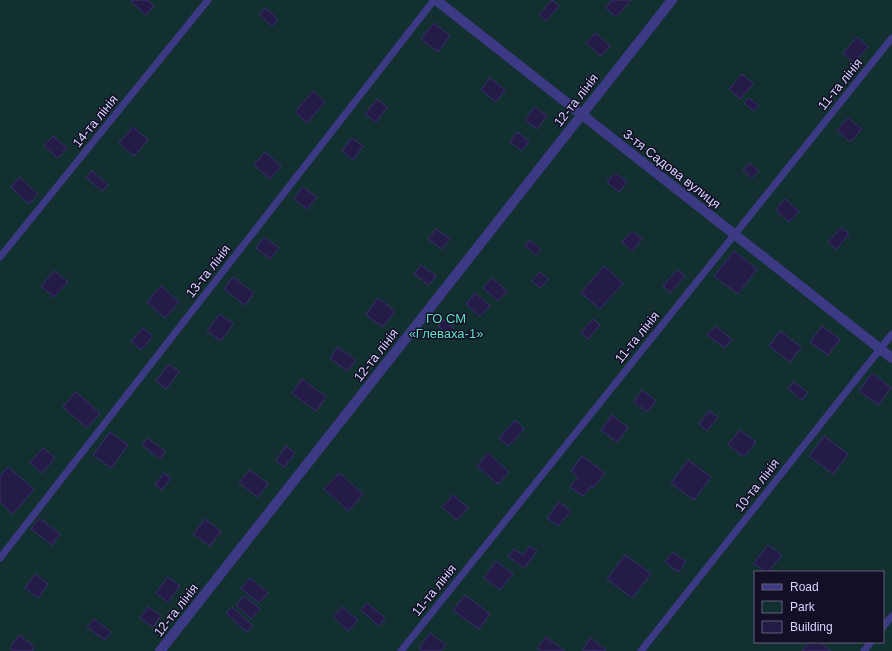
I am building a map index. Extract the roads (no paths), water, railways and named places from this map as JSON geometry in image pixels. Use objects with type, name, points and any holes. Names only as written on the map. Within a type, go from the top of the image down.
[{"type":"street","name":"3-тя Садова вулиця","points":[[435,0],[892,358]]},
{"type":"street","name":"12-та лінія","points":[[160,651],[672,0]]},
{"type":"lane","name":"14-та лінія","points":[[0,257],[208,0]]},
{"type":"lane","name":"13-та лінія","points":[[0,558],[435,0]]},
{"type":"lane","name":"11-та лінія","points":[[401,651],[892,38]]},
{"type":"lane","name":"10-та лінія","points":[[641,651],[892,334]]},
{"type":"lane","points":[[884,626],[892,616]]},
{"type":"lane","points":[[864,651],[870,643]]},
{"type":"park label","name":"ГО СМ «Глеваха-1»","points":[[446,326]]}]
